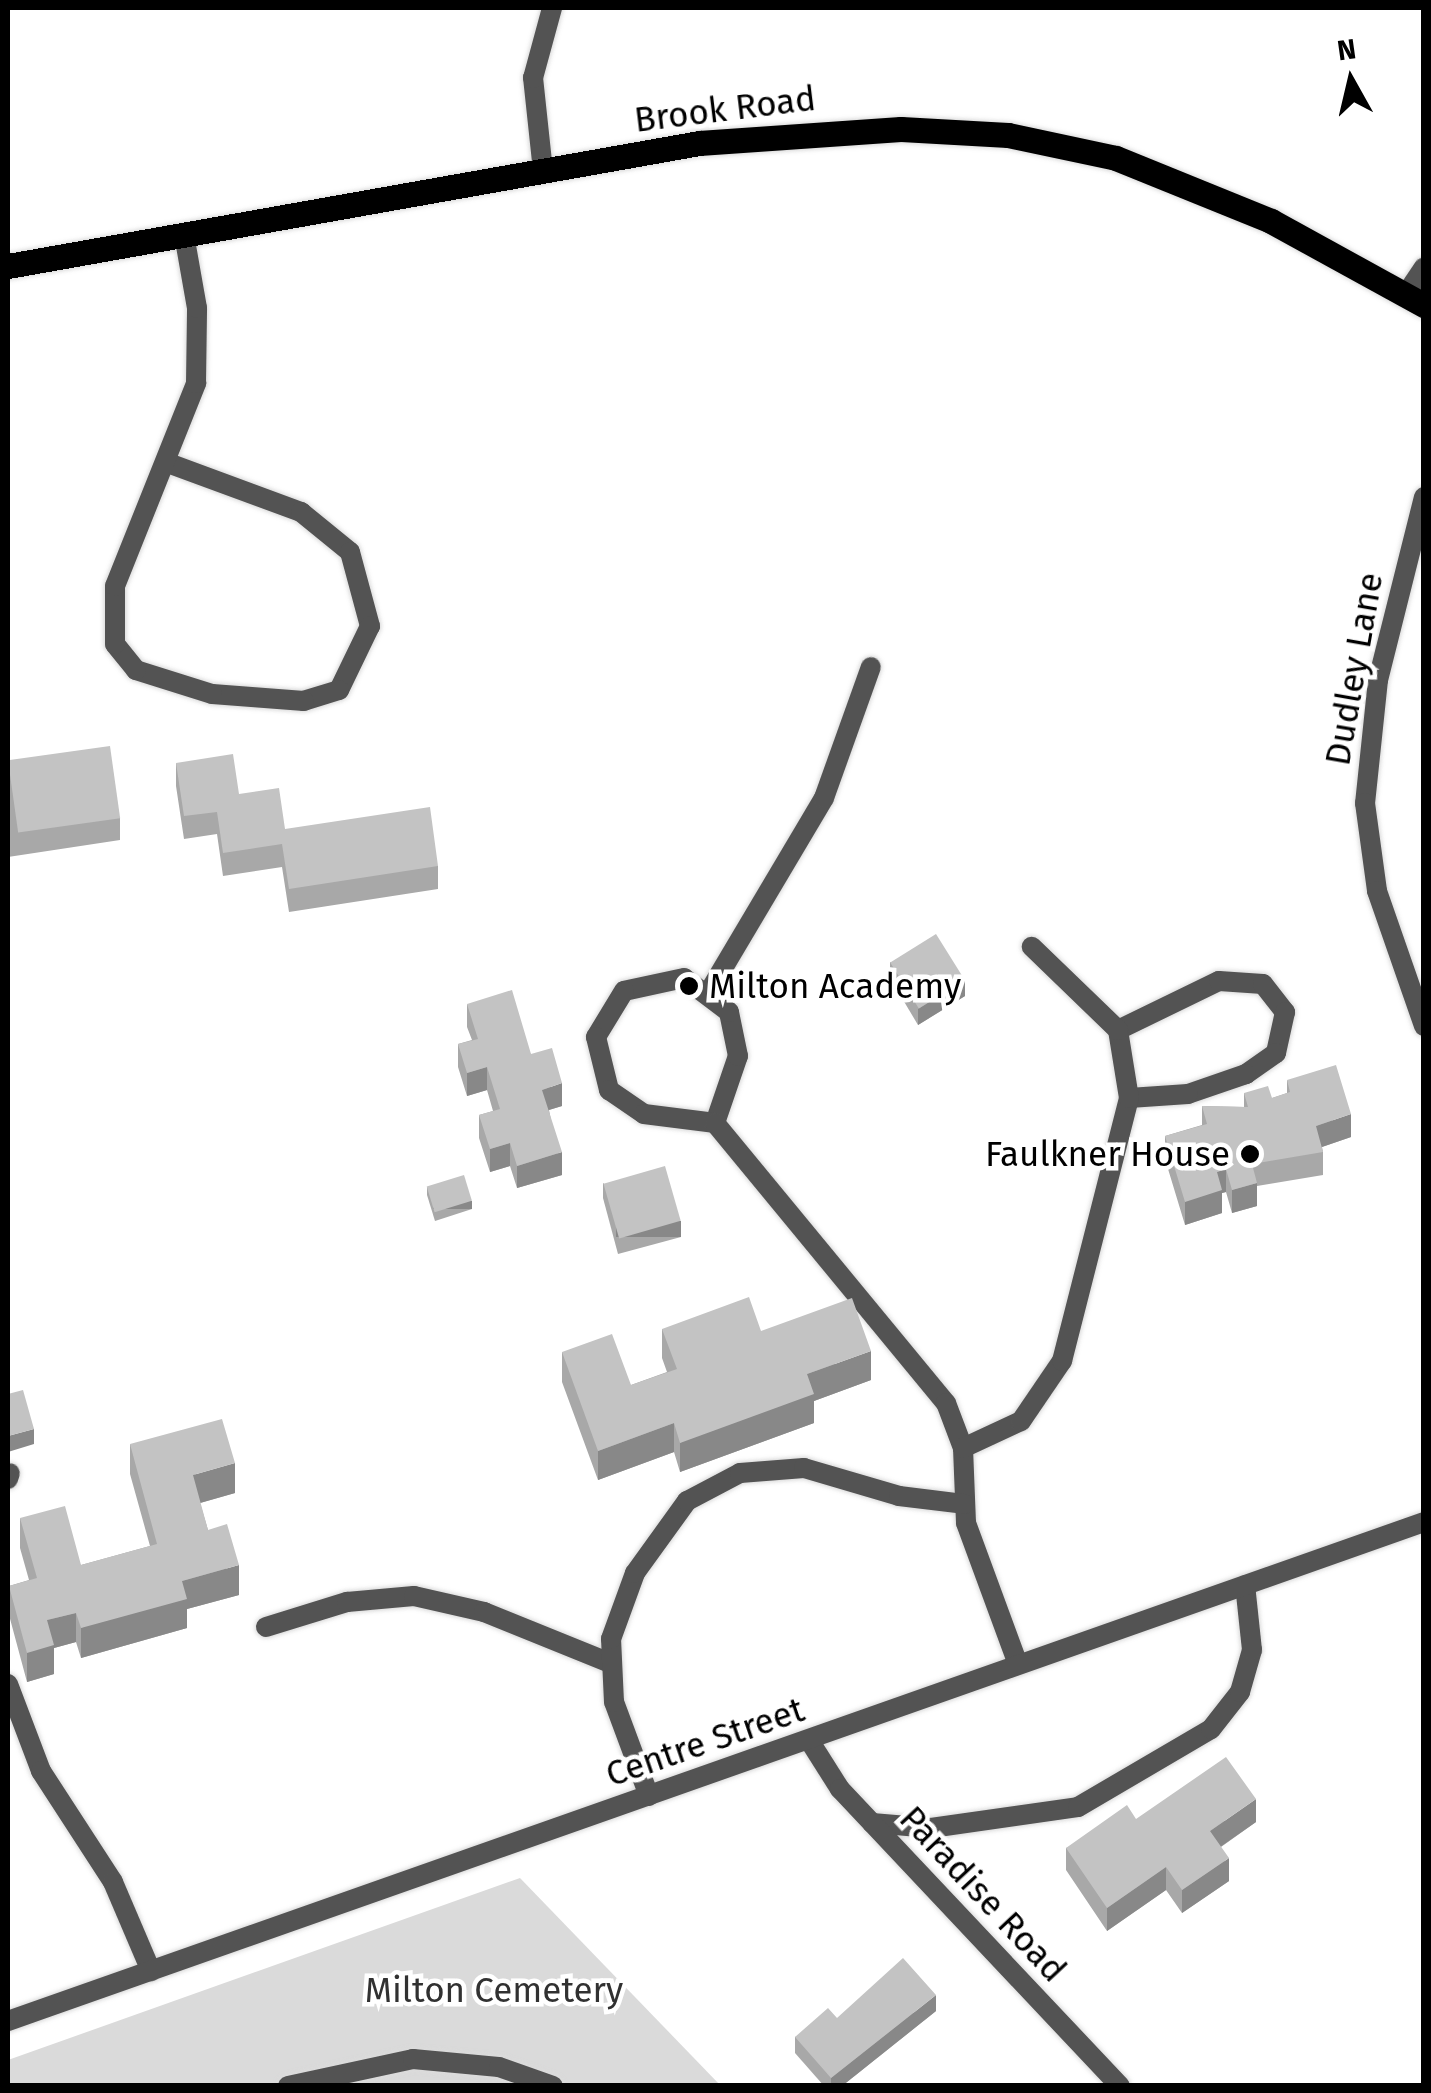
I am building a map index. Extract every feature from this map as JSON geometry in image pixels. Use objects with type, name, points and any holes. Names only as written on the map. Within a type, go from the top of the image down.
[{"type":"main road","name":"Brook Road","points":[[8,266],[772,134],[1008,135],[1163,175],[1415,300]]},
{"type":"street","points":[[542,171],[532,78],[552,8]]},
{"type":"street","points":[[168,463],[302,512],[350,552],[370,626],[339,690],[304,701],[212,694],[123,658],[110,608],[168,463],[198,359],[184,234]]},
{"type":"street","points":[[1415,300],[1424,267]]},
{"type":"street","name":"Dudley Lane","points":[[1424,496],[1378,680],[1365,803],[1387,929],[1424,1026]]},
{"type":"street","points":[[710,990],[824,798],[871,668]]},
{"type":"street","points":[[962,1448],[1021,1421],[1062,1361],[1129,1098],[1118,1030],[1032,946]]},
{"type":"street","points":[[715,1123],[738,1041],[710,990],[670,977],[634,985],[607,1009],[595,1048],[609,1090],[628,1108],[715,1123],[933,1385],[962,1448],[964,1504],[1018,1664]]},
{"type":"street","points":[[1118,1030],[1178,993],[1219,981],[1263,984],[1285,1012],[1276,1053],[1246,1074],[1188,1094],[1129,1098]]},
{"type":"street","points":[[649,1796],[608,1662],[614,1618],[654,1539],[722,1479],[804,1468],[899,1496],[964,1504]]},
{"type":"street","name":"Centre Street","points":[[8,2021],[1424,1522]]},
{"type":"street","points":[[872,1823],[930,1828],[1078,1808],[1211,1729],[1240,1692],[1252,1650],[1246,1585]]},
{"type":"street","points":[[266,1627],[358,1599],[414,1596],[484,1612],[608,1662]]},
{"type":"street","points":[[8,1684],[41,1770],[113,1882],[151,1971]]},
{"type":"street","name":"Paradise Road","points":[[809,1740],[872,1823],[1120,2086]]},
{"type":"street","points":[[288,2086],[414,2059],[498,2067],[553,2086]]},
{"type":"green space","name":"Milton Cemetery","points":[[520,1878],[720,2085],[8,2086],[8,2060]]},
{"type":"building","points":[[110,746],[120,818],[18,833],[8,760]]},
{"type":"building","points":[[233,754],[239,794],[279,788],[285,829],[430,807],[438,866],[289,889],[282,844],[223,853],[217,812],[184,816],[176,763]]},
{"type":"building","points":[[936,934],[965,980],[919,1008],[890,963]]},
{"type":"building","points":[[512,990],[531,1054],[552,1048],[562,1083],[542,1090],[562,1152],[517,1166],[510,1143],[490,1149],[479,1115],[500,1109],[487,1067],[467,1073],[458,1044],[478,1039],[467,1004]]},
{"type":"building","name":"Faulkner House","points":[[1336,1065],[1351,1114],[1316,1126],[1323,1152],[1252,1164],[1257,1183],[1232,1190],[1226,1169],[1217,1172],[1222,1190],[1185,1202],[1165,1136],[1207,1124],[1202,1106],[1248,1107],[1244,1093],[1268,1086],[1272,1098],[1290,1092],[1287,1080]]},
{"type":"building","points":[[665,1166],[681,1221],[619,1238],[603,1184]]},
{"type":"building","points":[[464,1175],[472,1201],[435,1212],[427,1186]]},
{"type":"building","points":[[749,1297],[761,1331],[852,1298],[871,1351],[807,1374],[814,1394],[680,1443],[674,1423],[598,1451],[562,1352],[612,1334],[631,1385],[677,1369],[662,1329]]},
{"type":"building","points":[[23,1390],[34,1429],[8,1436],[8,1394]]},
{"type":"building","points":[[222,1419],[235,1463],[193,1475],[208,1530],[227,1524],[239,1565],[182,1581],[187,1599],[81,1628],[76,1613],[47,1620],[54,1645],[27,1653],[9,1586],[37,1578],[20,1518],[65,1506],[81,1565],[157,1544],[130,1444]]},
{"type":"building","points":[[1226,1757],[1256,1799],[1210,1831],[1229,1858],[1182,1890],[1166,1867],[1107,1908],[1066,1848],[1127,1805],[1136,1819]]},
{"type":"building","points":[[903,1958],[936,1995],[831,2078],[795,2037],[828,2008],[837,2018]]},
{"type":"place","name":"Milton Academy","points":[[689,986]]},
{"type":"place","name":"Faulkner House","points":[[1250,1154]]}]
